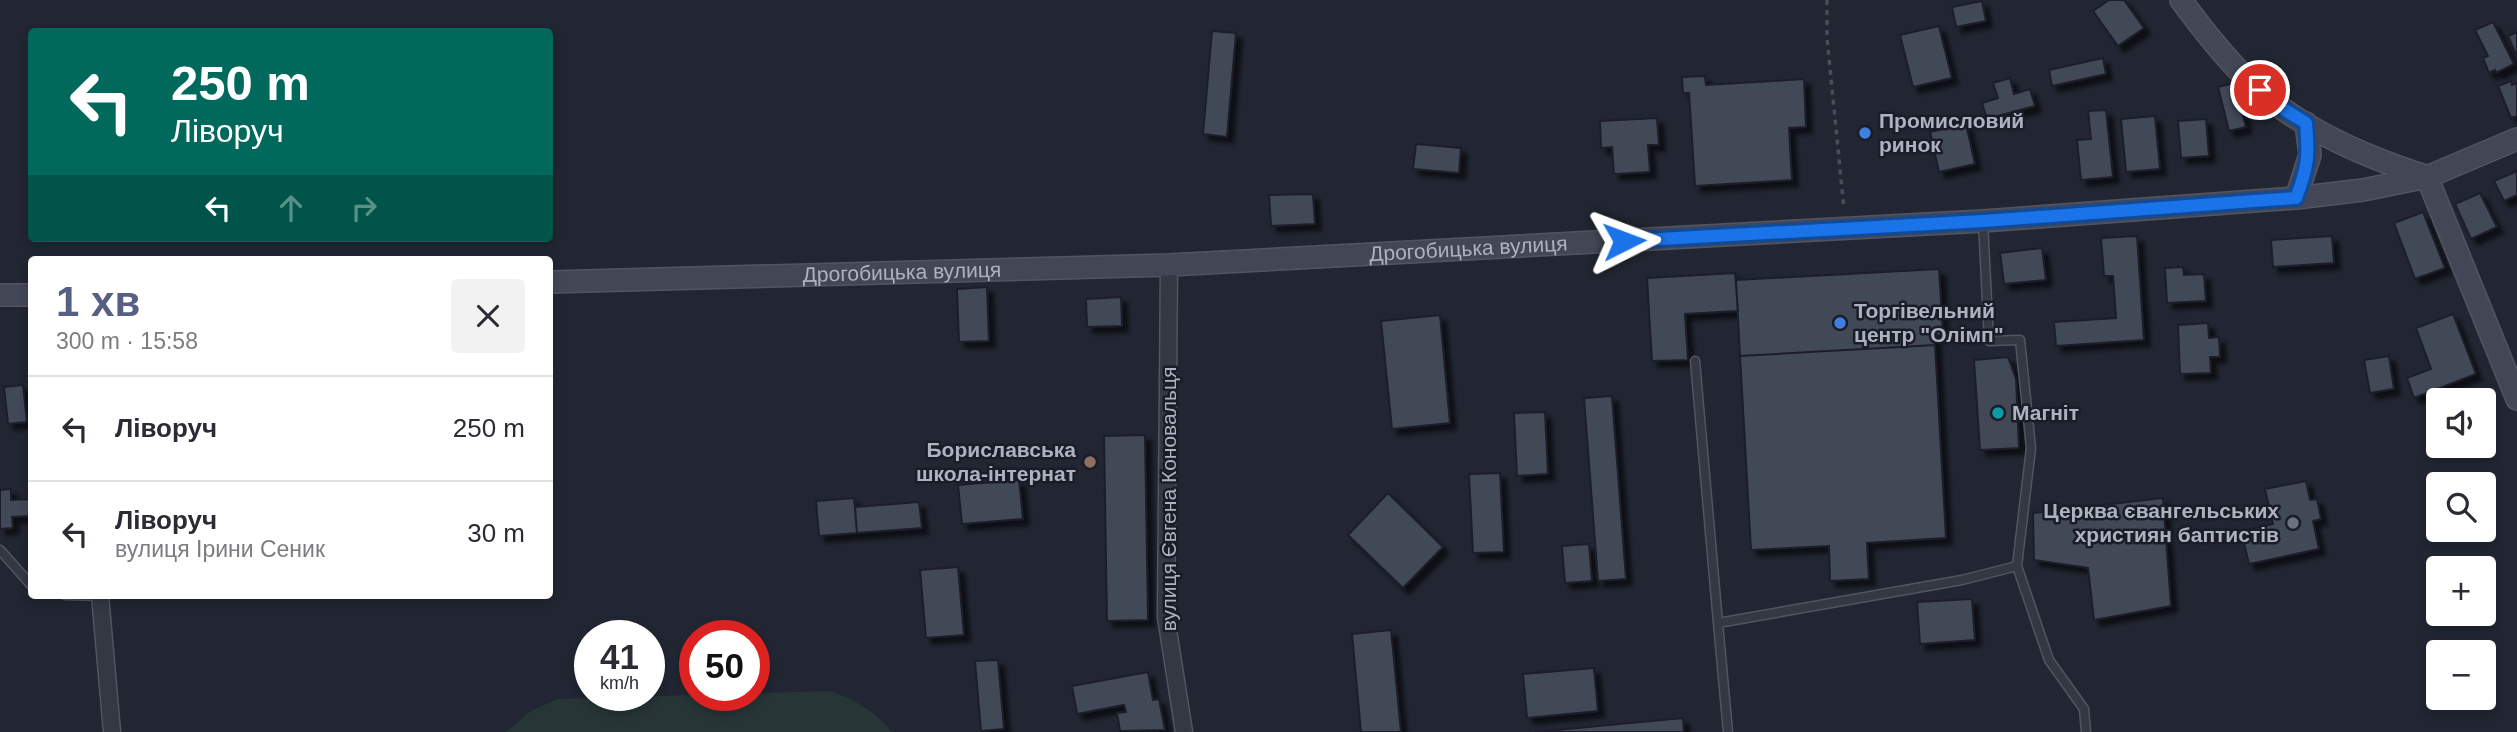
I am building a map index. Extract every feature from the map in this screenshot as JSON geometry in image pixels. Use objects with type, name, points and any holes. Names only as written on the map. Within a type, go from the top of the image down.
[{"type":"main road","points":[[2181,0],[2243,75],[2277,105],[2380,162],[2427,177],[2517,399]]},
{"type":"main road","points":[[2296,198],[2309,155],[2306,123]]},
{"type":"main road","name":"Дрогобицька вулиця","points":[[553,282],[1169,265],[1983,221],[2296,198],[2363,190],[2427,177],[2517,139]]},
{"type":"main road","points":[[0,295],[28,295]]},
{"type":"street","name":"вулиця Євгена Коновальця","points":[[1169,265],[1166,617],[1184,732]]},
{"type":"street","points":[[100,599],[112,732]]},
{"type":"lane","points":[[1983,221],[1989,341],[2020,340],[2031,448],[2017,566],[2049,660],[2084,709],[2086,732]]},
{"type":"lane","points":[[1695,361],[1728,732]]},
{"type":"lane","points":[[0,550],[28,582]]},
{"type":"lane","points":[[1718,623],[1962,580],[2017,566]]},
{"type":"path","points":[[1826,0],[1827,38],[1846,229]]},
{"type":"shaded area","points":[[831,691],[865,707],[892,732],[506,732],[531,711],[558,699],[574,699],[574,711],[665,711],[665,696],[679,695],[679,711],[770,711],[770,693]]},
{"type":"building","points":[[2109,0],[2124,0],[2144,28],[2118,46],[2093,11]]},
{"type":"building","points":[[1982,1],[1986,21],[1956,27],[1952,7]]},
{"type":"building","points":[[2493,22],[2514,64],[2496,73],[2495,70],[2489,73],[2483,58],[2488,56],[2475,30]]},
{"type":"building","points":[[1939,26],[1952,78],[1913,87],[1900,35]]},
{"type":"building","points":[[1212,31],[1236,33],[1227,137],[1203,134]]},
{"type":"building","points":[[2517,32],[2517,57],[2508,36]]},
{"type":"building","points":[[2103,58],[2106,74],[2052,86],[2049,70]]},
{"type":"building","points":[[1705,76],[1706,85],[1804,79],[1806,127],[1789,128],[1792,180],[1695,186],[1689,93],[1683,93],[1682,77]]},
{"type":"building","points":[[2010,78],[2014,94],[2030,89],[2035,106],[1987,119],[1982,103],[1998,98],[1993,83]]},
{"type":"building","points":[[2511,81],[2512,85],[2517,83],[2517,116],[2511,118],[2498,86]]},
{"type":"building","points":[[2234,83],[2246,127],[2229,131],[2218,87]]},
{"type":"building","points":[[2106,110],[2113,177],[2081,180],[2077,140],[2091,139],[2088,111]]},
{"type":"building","points":[[2155,116],[2160,169],[2126,172],[2121,119]]},
{"type":"building","points":[[1657,118],[1659,145],[1648,145],[1650,172],[1614,174],[1612,147],[1601,148],[1600,121]]},
{"type":"building","points":[[2206,119],[2209,156],[2181,158],[2178,121]]},
{"type":"building","points":[[1966,124],[1975,164],[1939,172],[1930,132]]},
{"type":"building","points":[[1416,144],[1461,148],[1459,173],[1413,169]]},
{"type":"building","points":[[2517,171],[2517,195],[2504,201],[2494,181]]},
{"type":"building","points":[[2480,193],[2497,227],[2471,239],[2455,204]]},
{"type":"building","points":[[1313,194],[1315,224],[1271,226],[1269,195]]},
{"type":"building","points":[[2423,212],[2445,268],[2415,279],[2394,223]]},
{"type":"building","points":[[2137,236],[2144,340],[2056,346],[2054,322],[2116,318],[2113,276],[2104,276],[2101,238]]},
{"type":"building","points":[[2332,236],[2334,263],[2273,267],[2271,240]]},
{"type":"building","points":[[2042,248],[2046,280],[2004,284],[2000,253]]},
{"type":"building","points":[[2183,267],[2184,275],[2204,274],[2206,301],[2167,303],[2165,268]]},
{"type":"building","name":"Торгівельний центр \"Олімп\"","points":[[1939,269],[1943,335],[1935,336],[1935,345],[1740,356],[1736,280]]},
{"type":"building","points":[[1735,273],[1738,311],[1685,314],[1688,360],[1652,361],[1647,278]]},
{"type":"building","points":[[987,287],[989,341],[959,342],[957,289]]},
{"type":"building","points":[[1121,297],[1122,326],[1087,327],[1086,299]]},
{"type":"building","points":[[2453,314],[2476,374],[2440,388],[2426,388],[2426,393],[2414,398],[2407,378],[2431,369],[2416,328]]},
{"type":"building","points":[[1440,315],[1450,423],[1392,429],[1381,321]]},
{"type":"building","points":[[2208,323],[2209,338],[2219,337],[2220,357],[2210,357],[2211,373],[2180,374],[2178,325]]},
{"type":"building","points":[[1935,345],[1946,538],[1867,543],[1869,579],[1830,581],[1829,546],[1751,550],[1740,356]]},
{"type":"building","points":[[2389,356],[2394,389],[2370,393],[2364,360]]},
{"type":"building","name":"Магніт","points":[[2008,357],[2016,379],[2019,448],[1980,450],[1974,360]]},
{"type":"building","points":[[23,385],[27,422],[8,424],[4,387]]},
{"type":"building","points":[[1612,396],[1626,579],[1598,581],[1584,398]]},
{"type":"building","points":[[1545,412],[1548,474],[1517,476],[1514,413]]},
{"type":"building","points":[[1145,435],[1148,620],[1107,621],[1104,436]]},
{"type":"building","points":[[1500,473],[1504,552],[1473,553],[1469,474]]},
{"type":"building","points":[[1019,480],[1023,519],[962,524],[958,485]]},
{"type":"building","name":"Церква євангельських християн баптистів","points":[[2306,481],[2310,500],[2317,499],[2321,519],[2313,521],[2319,549],[2249,564],[2241,531],[2273,524],[2265,489]]},
{"type":"building","points":[[11,489],[11,500],[28,499],[28,516],[12,517],[13,528],[0,529],[0,490]]},
{"type":"building","points":[[1388,493],[1443,547],[1403,588],[1348,535]]},
{"type":"building","points":[[854,498],[857,533],[819,536],[816,501]]},
{"type":"building","points":[[2163,498],[2171,606],[2094,620],[2088,568],[2034,560],[2033,513]]},
{"type":"building","points":[[919,502],[922,528],[857,533],[855,507]]},
{"type":"building","points":[[1589,544],[1592,581],[1565,583],[1562,546]]},
{"type":"building","points":[[958,567],[964,635],[926,638],[920,570]]},
{"type":"building","points":[[1972,599],[1975,640],[1920,644],[1917,602]]},
{"type":"building","points":[[1391,630],[1401,732],[1361,732],[1352,634]]},
{"type":"building","points":[[998,660],[1004,729],[981,731],[975,661]]},
{"type":"building","points":[[1594,668],[1598,711],[1527,718],[1523,674]]},
{"type":"building","points":[[1148,672],[1153,700],[1159,699],[1165,730],[1120,731],[1117,713],[1126,712],[1124,705],[1077,714],[1072,686]]},
{"type":"building","points":[[1683,718],[1684,732],[1535,732]]},
{"type":"place","name":"Промисловий ринок","points":[[1865,133]]},
{"type":"place","name":"Торгівельний центр \"Олімп\"","points":[[1840,323]]},
{"type":"place","name":"Магніт","points":[[1998,413]]},
{"type":"place","name":"Бориславська школа-інтернат","points":[[1090,462]]},
{"type":"place","name":"Церква євангельських християн баптистів","points":[[2293,523]]},
{"type":"route","points":[[1624,241],[1983,221],[2296,198],[2309,155],[2306,123],[2277,105],[2260,90]]}]
